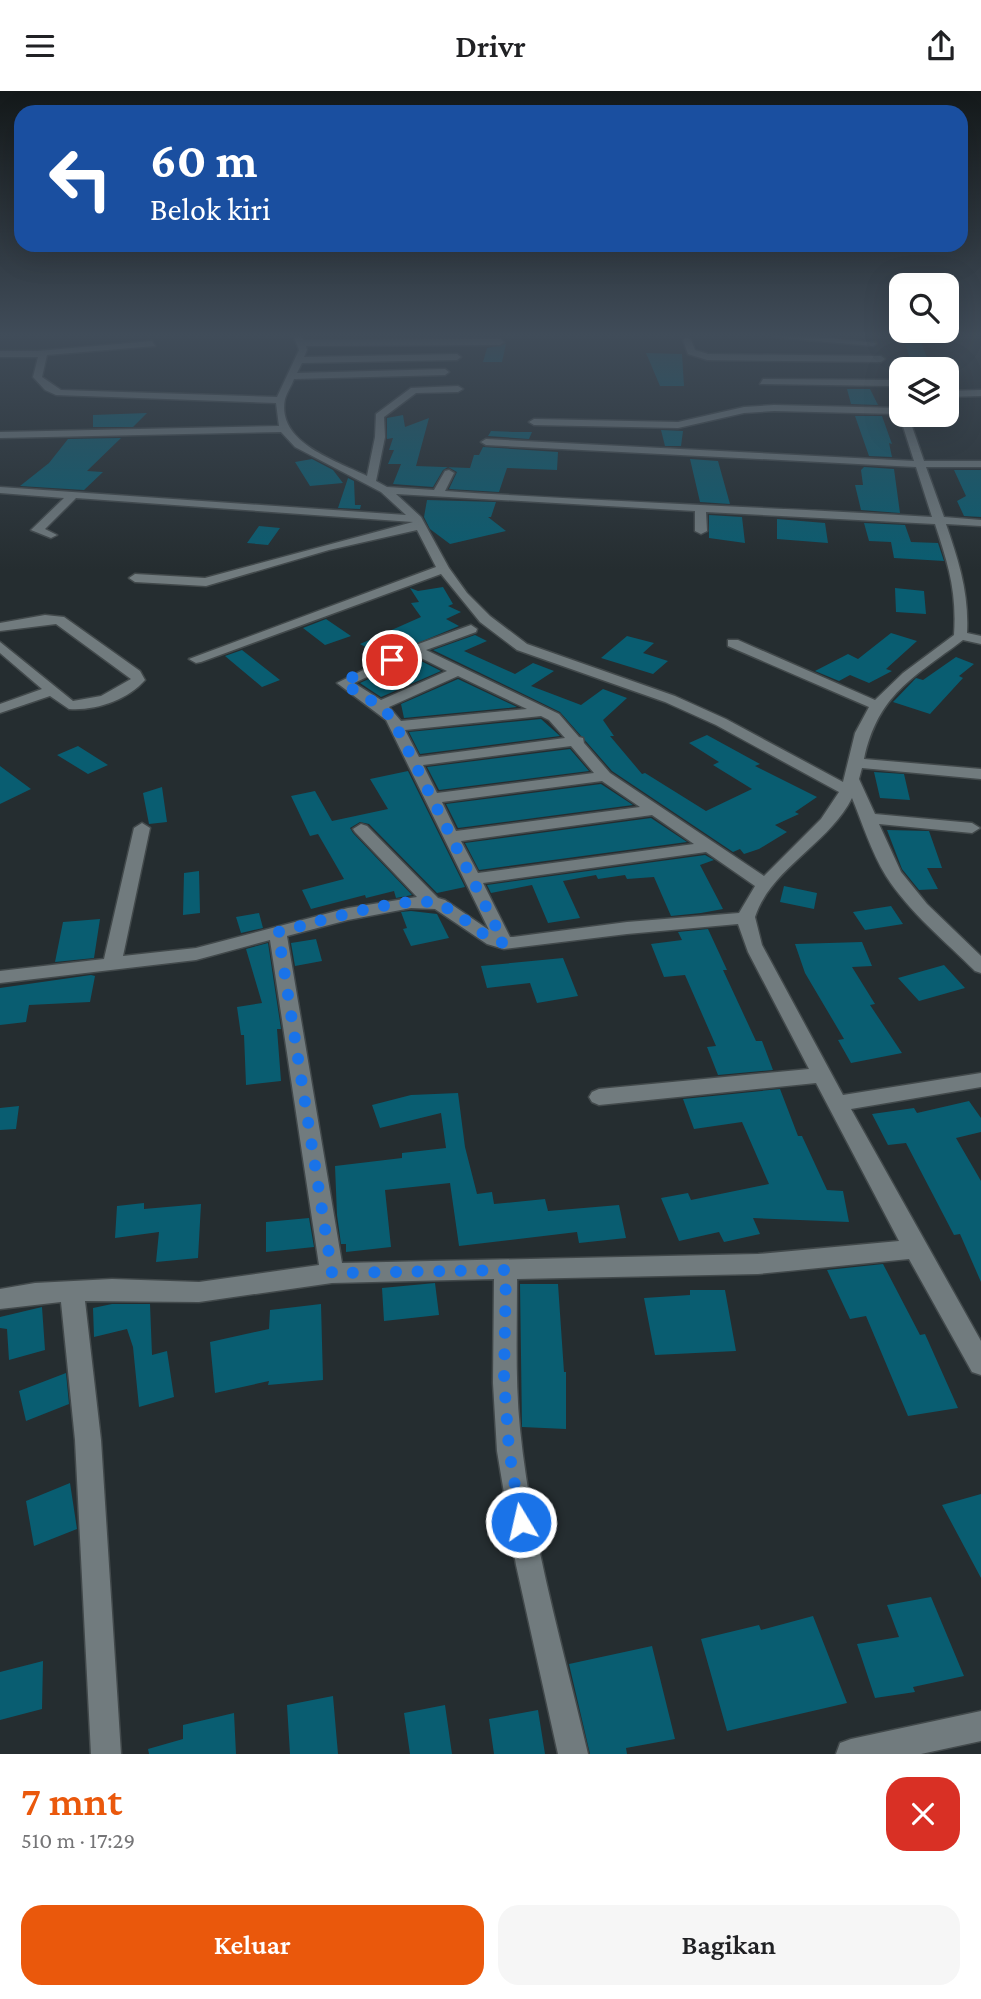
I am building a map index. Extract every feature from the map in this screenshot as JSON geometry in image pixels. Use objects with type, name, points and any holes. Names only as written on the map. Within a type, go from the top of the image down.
[{"type":"street","points":[[282,415],[284,429],[299,445],[385,490],[418,522],[443,569],[485,619],[522,647],[670,699],[850,785],[892,874],[920,908],[981,967]]},
{"type":"street","points":[[371,481],[380,437],[381,415]]},
{"type":"street","points":[[534,422],[678,425],[724,415]]},
{"type":"street","points":[[907,427],[962,595],[960,636],[876,705],[866,725],[850,785],[836,812],[766,885],[750,907],[746,918],[761,960],[821,1075],[981,1364]]},
{"type":"street","points":[[0,435],[284,429]]},
{"type":"street","points":[[486,442],[919,464],[981,464]]},
{"type":"street","points":[[438,493],[449,473]]},
{"type":"street","points":[[0,489],[418,522]]},
{"type":"street","points":[[385,490],[625,506],[981,523]]},
{"type":"street","points":[[51,535],[37,530],[73,495]]},
{"type":"street","points":[[700,508],[701,531]]},
{"type":"street","points":[[135,578],[206,582],[418,522]]},
{"type":"street","points":[[196,659],[443,569]]},
{"type":"street","points":[[0,627],[59,620],[135,674],[138,680],[132,686],[80,706],[63,702],[54,690],[0,646]]},
{"type":"street","points":[[471,629],[415,650],[344,683],[380,706],[397,726],[504,943]]},
{"type":"street","points":[[960,636],[981,640]]},
{"type":"street","points":[[733,643],[876,705]]},
{"type":"street","points":[[415,650],[546,712],[578,741],[605,776],[706,847],[766,885]]},
{"type":"street","points":[[380,706],[457,671]]},
{"type":"street","points":[[0,709],[54,690]]},
{"type":"street","points":[[397,726],[546,712]]},
{"type":"street","points":[[413,762],[578,741]]},
{"type":"street","points":[[855,763],[981,774]]},
{"type":"street","points":[[431,799],[605,776]]},
{"type":"street","points":[[450,837],[653,810]]},
{"type":"street","points":[[866,818],[972,828]]},
{"type":"street","points":[[112,965],[142,828]]},
{"type":"street","points":[[361,829],[431,901],[446,907],[481,933],[504,943],[523,943],[627,928],[746,918]]},
{"type":"street","points":[[473,879],[706,847]]},
{"type":"street","points":[[0,977],[196,954],[348,914],[431,901]]},
{"type":"street","points":[[278,932],[332,1273]]},
{"type":"street","points":[[599,1097],[821,1075]]},
{"type":"street","points":[[837,1104],[981,1080]]},
{"type":"street","points":[[0,1299],[72,1291],[199,1292],[332,1273],[758,1264],[915,1249]]},
{"type":"street","points":[[506,1270],[504,1379],[509,1450],[521,1522],[573,1754]]},
{"type":"street","points":[[72,1291],[88,1440],[106,1754]]},
{"type":"street","points":[[851,1754],[981,1726]]},
{"type":"building","points":[[93,415],[145,415],[133,427],[93,427]]},
{"type":"building","points":[[403,415],[405,427],[429,418],[416,466],[448,467],[443,470],[433,487],[393,484],[401,464],[388,464],[394,450],[389,450],[393,438],[387,439],[387,418]]},
{"type":"building","points":[[855,416],[882,416],[892,444],[889,443],[892,457],[869,456]]},
{"type":"building","points":[[661,430],[683,431],[681,446],[665,446]]},
{"type":"building","points":[[491,431],[532,432],[529,439],[488,436]]},
{"type":"building","points":[[121,438],[87,471],[103,472],[84,490],[20,486],[49,463],[68,439]]},
{"type":"building","points":[[483,447],[558,452],[557,470],[507,468],[499,492],[449,489],[457,472],[448,467],[470,468],[474,455],[479,455]]},
{"type":"building","points":[[312,459],[333,470],[343,483],[310,486],[295,462]]},
{"type":"building","points":[[690,459],[718,461],[730,504],[700,502]]},
{"type":"building","points":[[864,467],[894,469],[900,513],[861,510],[855,485],[863,485],[861,470]]},
{"type":"building","points":[[954,470],[981,470],[981,517],[964,516],[957,501],[966,496]]},
{"type":"building","points":[[348,478],[354,481],[355,505],[361,505],[360,509],[338,508]]},
{"type":"building","points":[[427,500],[496,502],[491,517],[488,517],[506,531],[450,544],[430,529],[424,517]]},
{"type":"building","points":[[709,515],[742,517],[745,543],[709,538]]},
{"type":"building","points":[[777,519],[825,523],[828,543],[777,539]]},
{"type":"building","points":[[864,523],[905,525],[911,542],[938,543],[944,561],[894,558],[891,542],[869,541]]},
{"type":"building","points":[[259,526],[280,528],[268,545],[247,543]]},
{"type":"building","points":[[443,587],[453,604],[448,606],[461,612],[446,619],[459,626],[384,657],[360,644],[421,617],[411,603],[419,602],[410,588],[418,591]]},
{"type":"building","points":[[895,588],[924,591],[926,614],[896,612]]},
{"type":"building","points":[[326,619],[351,636],[325,645],[303,628]]},
{"type":"building","points":[[891,633],[917,641],[886,669],[892,671],[869,683],[850,675],[839,681],[815,671],[848,654],[858,659]]},
{"type":"building","points":[[475,635],[487,641],[464,651],[515,674],[533,663],[554,671],[531,686],[581,705],[603,689],[627,698],[603,720],[614,736],[610,736],[642,774],[645,773],[706,811],[752,789],[713,765],[719,762],[689,743],[707,735],[760,764],[755,766],[817,797],[795,812],[799,814],[775,825],[787,832],[759,849],[744,854],[740,849],[733,852],[612,771],[560,712],[433,650]]},
{"type":"building","points":[[627,636],[654,643],[643,653],[668,661],[653,674],[601,658]]},
{"type":"building","points":[[242,650],[280,680],[262,687],[225,656]]},
{"type":"building","points":[[956,657],[974,664],[959,676],[963,678],[930,714],[893,702],[916,678],[923,680]]},
{"type":"building","points":[[415,658],[441,671],[381,697],[360,683]]},
{"type":"building","points":[[458,679],[517,707],[404,718],[401,704]]},
{"type":"building","points":[[541,719],[560,736],[420,754],[409,732]]},
{"type":"building","points":[[78,746],[108,765],[88,774],[57,755]]},
{"type":"building","points":[[570,749],[589,771],[439,790],[427,767]]},
{"type":"building","points":[[0,766],[31,789],[0,804]]},
{"type":"building","points":[[408,771],[465,887],[437,893],[369,824],[360,822],[350,828],[353,833],[412,895],[396,898],[394,891],[366,898],[365,895],[311,909],[302,890],[344,879],[318,834],[310,836],[291,796],[315,791],[332,821],[388,809],[370,779]]},
{"type":"building","points":[[874,772],[904,774],[910,800],[880,798]]},
{"type":"building","points":[[601,784],[633,805],[458,828],[446,804]]},
{"type":"building","points":[[162,787],[167,822],[149,824],[143,793]]},
{"type":"building","points":[[651,818],[687,842],[479,870],[465,843]]},
{"type":"building","points":[[887,830],[929,831],[942,868],[927,868],[938,889],[919,890],[902,869]]},
{"type":"building","points":[[705,855],[714,860],[700,865],[723,909],[671,916],[654,877],[627,879],[625,875],[598,879],[596,875],[563,881],[580,918],[548,923],[532,885],[491,893],[487,885]]},
{"type":"building","points":[[199,871],[200,913],[183,915],[184,873]]},
{"type":"building","points":[[784,886],[817,893],[814,909],[780,902]]},
{"type":"building","points":[[891,906],[903,924],[865,930],[853,912]]},
{"type":"building","points":[[401,912],[437,914],[449,938],[411,946],[403,929],[407,928]]},
{"type":"building","points":[[259,913],[263,928],[241,933],[236,917]]},
{"type":"building","points":[[100,919],[94,958],[55,962],[63,922]]},
{"type":"building","points":[[708,929],[727,970],[723,970],[756,1041],[762,1041],[773,1070],[718,1075],[707,1047],[716,1046],[685,975],[664,977],[651,944],[682,940],[678,932]]},
{"type":"building","points":[[316,939],[322,961],[295,966],[291,943]]},
{"type":"building","points":[[862,942],[872,966],[852,967],[875,1004],[870,1005],[902,1053],[851,1063],[838,1040],[844,1039],[805,973],[795,944]]},
{"type":"building","points":[[268,943],[281,1029],[277,1029],[281,1081],[246,1085],[244,1035],[241,1035],[237,1007],[262,1003],[246,949]]},
{"type":"building","points":[[563,958],[578,996],[537,1003],[530,983],[487,988],[481,966]]},
{"type":"building","points":[[944,965],[965,988],[919,1001],[898,978]]},
{"type":"building","points":[[95,976],[90,1002],[29,1005],[26,1022],[0,1025],[0,988]]},
{"type":"building","points":[[780,1089],[798,1136],[802,1136],[827,1190],[843,1191],[849,1222],[753,1218],[760,1234],[724,1242],[719,1232],[679,1241],[661,1198],[688,1193],[691,1200],[769,1184],[742,1122],[694,1129],[683,1099]]},
{"type":"building","points":[[458,1093],[465,1147],[477,1194],[492,1192],[494,1204],[545,1199],[548,1211],[619,1205],[626,1238],[579,1243],[577,1232],[459,1246],[450,1183],[385,1190],[391,1247],[346,1252],[346,1244],[341,1244],[337,1215],[335,1166],[402,1158],[402,1153],[446,1148],[441,1113],[380,1128],[372,1105],[411,1095]]},
{"type":"building","points":[[969,1101],[981,1118],[981,1132],[956,1138],[981,1181],[981,1282],[960,1234],[954,1235],[906,1143],[888,1145],[872,1114],[914,1108],[917,1113]]},
{"type":"building","points":[[19,1106],[16,1129],[0,1130],[0,1108]]},
{"type":"building","points":[[144,1203],[144,1209],[201,1204],[198,1258],[156,1262],[159,1232],[115,1238],[117,1206]]},
{"type":"building","points":[[309,1218],[314,1247],[266,1252],[266,1222]]},
{"type":"building","points":[[883,1264],[920,1335],[925,1334],[958,1408],[908,1416],[866,1316],[850,1319],[827,1270]]},
{"type":"building","points":[[435,1283],[439,1315],[384,1321],[382,1288]]},
{"type":"building","points":[[520,1284],[558,1284],[566,1372],[566,1429],[522,1427]]},
{"type":"building","points":[[690,1290],[725,1290],[736,1351],[655,1355],[644,1298],[690,1295]]},
{"type":"building","points":[[112,1304],[150,1304],[152,1355],[167,1351],[174,1397],[139,1407],[133,1347],[127,1329],[94,1337],[93,1308]]},
{"type":"building","points":[[321,1304],[323,1380],[268,1385],[269,1381],[215,1393],[210,1342],[269,1329],[270,1310]]},
{"type":"building","points":[[42,1307],[45,1350],[9,1360],[7,1329],[0,1328],[0,1317]]},
{"type":"building","points":[[66,1373],[69,1404],[26,1421],[19,1391]]},
{"type":"building","points":[[70,1483],[77,1529],[34,1546],[26,1501]]},
{"type":"building","points":[[981,1494],[981,1578],[942,1505]]},
{"type":"building","points":[[931,1597],[964,1676],[913,1687],[915,1692],[875,1698],[857,1644],[899,1637],[887,1605]]},
{"type":"building","points":[[813,1616],[847,1703],[727,1731],[701,1639],[759,1625],[761,1630]]},
{"type":"building","points":[[652,1646],[675,1739],[626,1748],[627,1754],[590,1754],[569,1664]]},
{"type":"building","points":[[43,1661],[42,1709],[0,1720],[0,1672]]},
{"type":"building","points":[[333,1696],[338,1754],[290,1754],[287,1705]]},
{"type":"building","points":[[445,1705],[452,1754],[410,1754],[404,1713]]},
{"type":"building","points":[[538,1710],[545,1754],[494,1754],[489,1719]]},
{"type":"building","points":[[234,1713],[236,1754],[149,1754],[148,1749],[183,1739],[183,1725]]},
{"type":"route","points":[[392,660],[346,680],[344,684],[380,706],[397,726],[504,943],[473,929],[446,907],[431,901],[411,902],[348,914],[278,932],[332,1273],[427,1269],[506,1270],[504,1379],[509,1450],[521,1522]]}]
